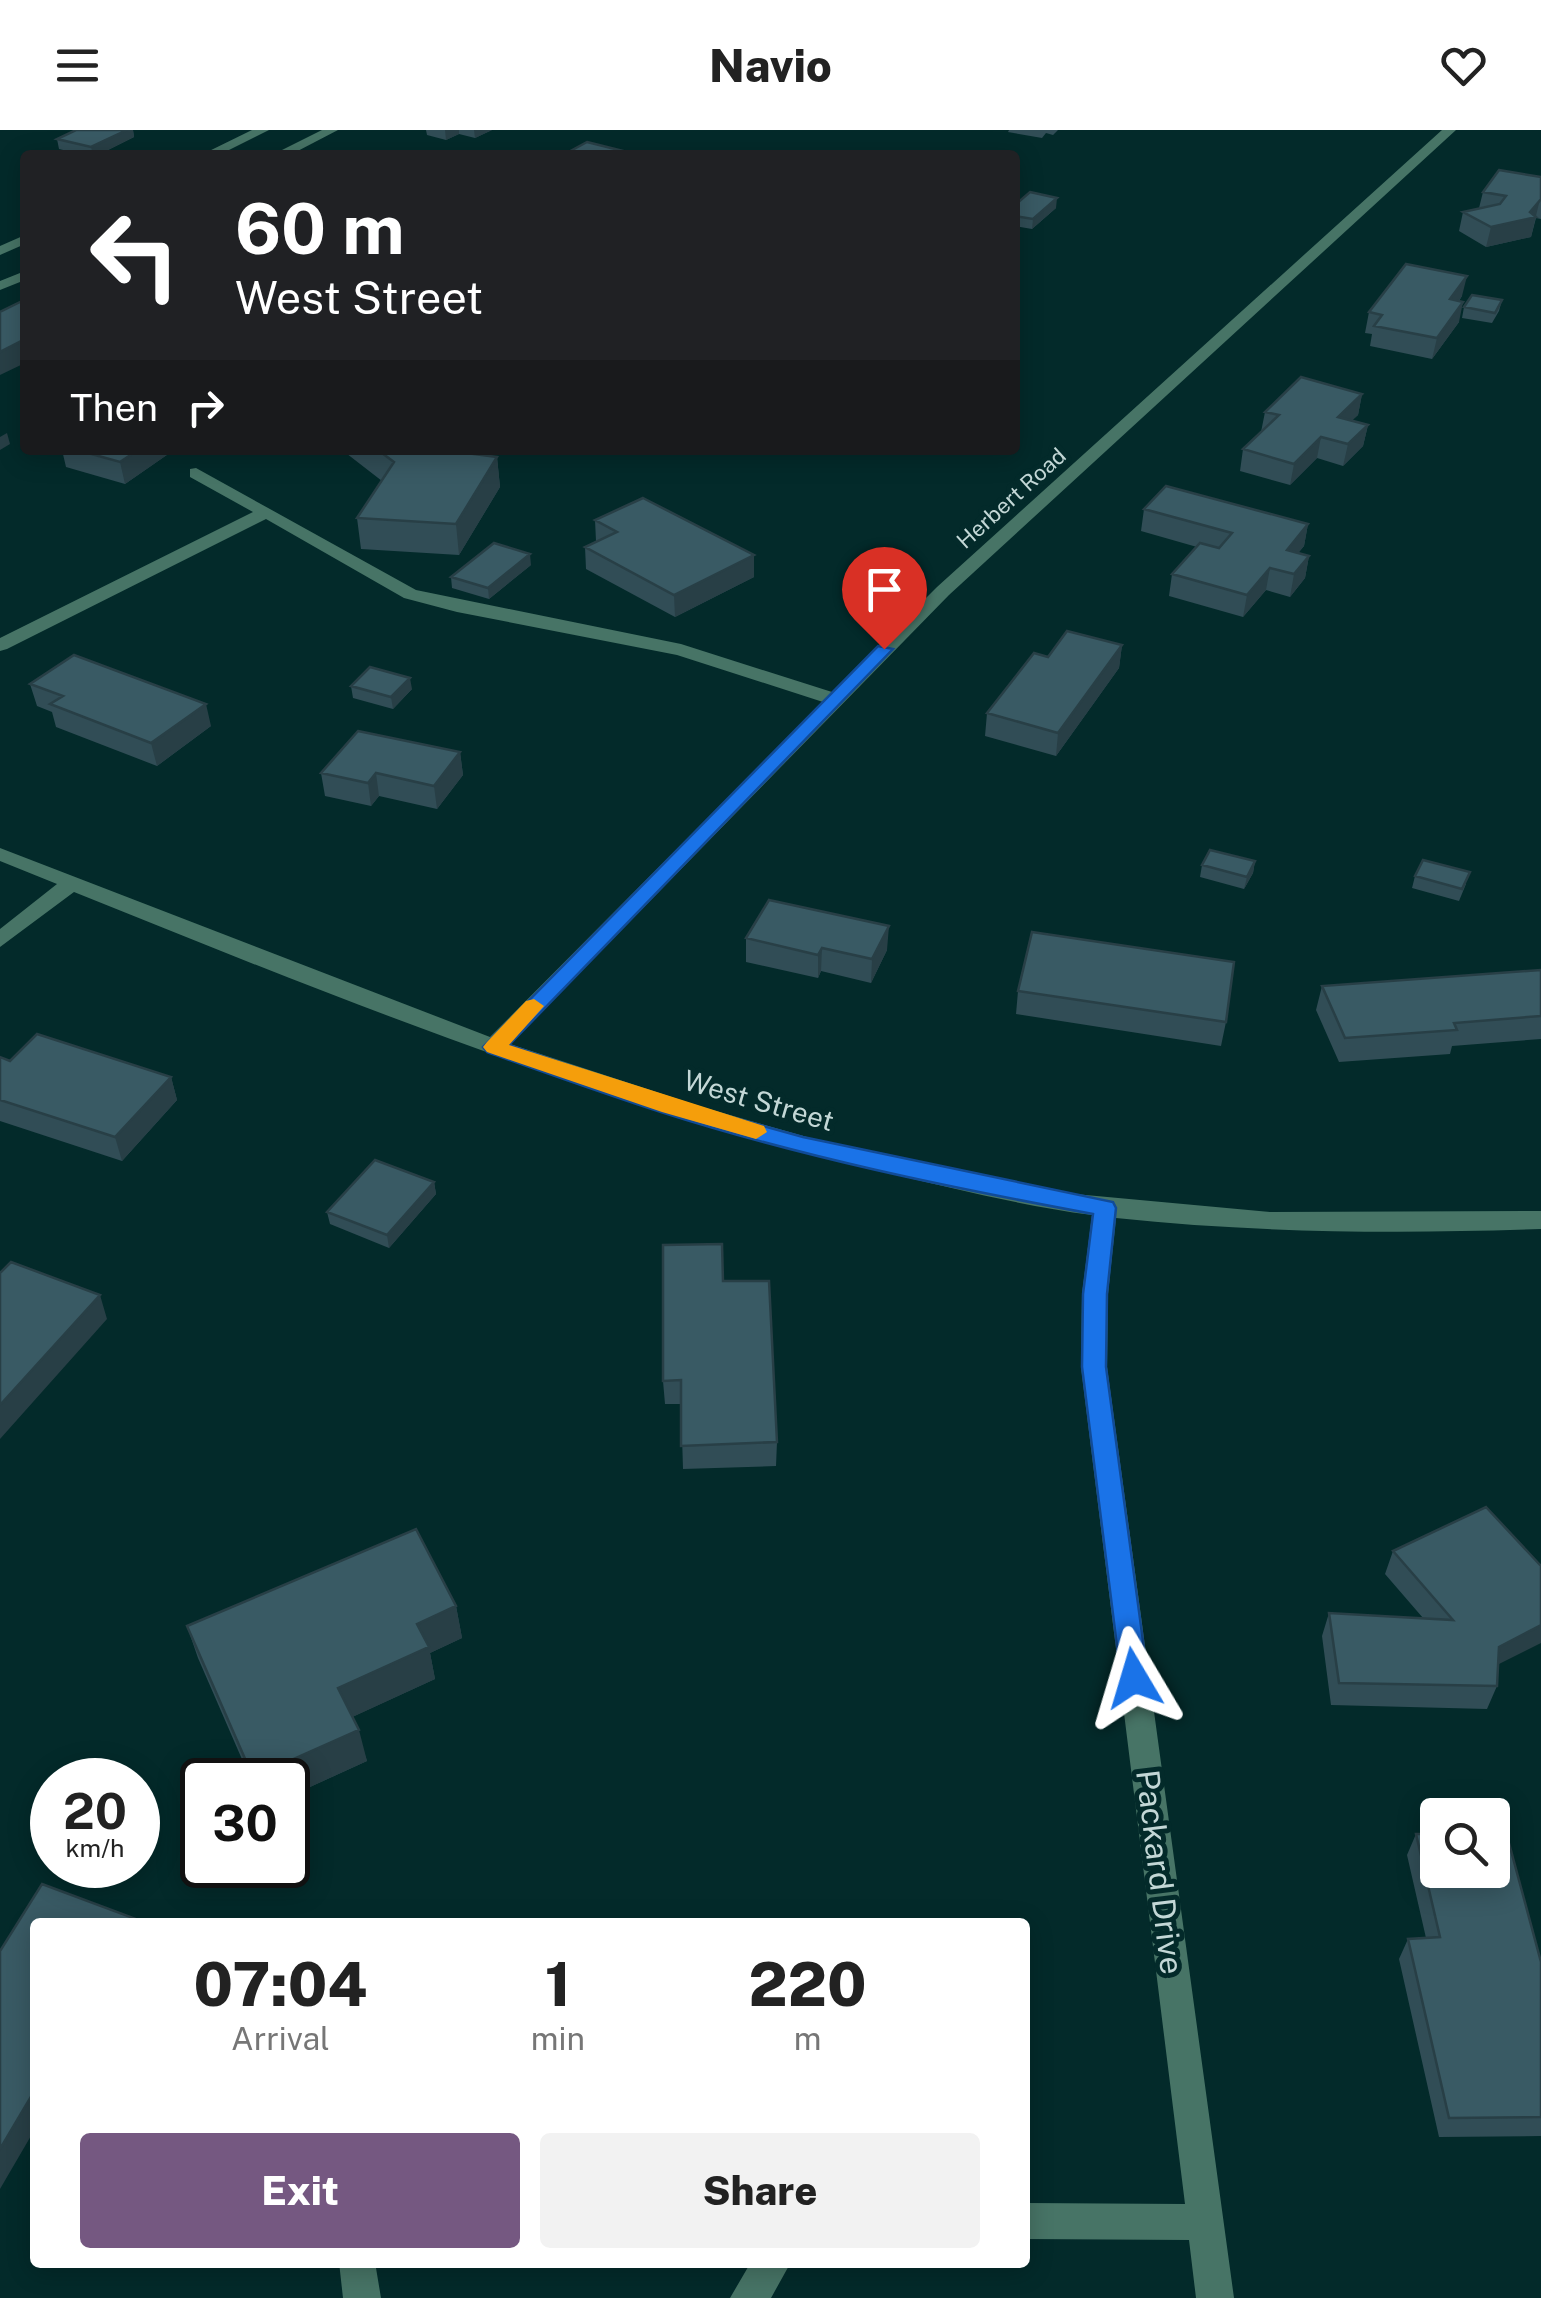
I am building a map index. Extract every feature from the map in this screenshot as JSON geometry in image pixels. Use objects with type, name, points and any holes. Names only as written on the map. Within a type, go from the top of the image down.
[{"type":"street","points":[[222,150],[262,130]]},
{"type":"street","points":[[290,150],[332,130]]},
{"type":"street","name":"Herbert Road","points":[[494,1047],[962,572],[1450,130]]},
{"type":"street","points":[[196,473],[388,585],[432,602],[650,643],[834,700]]},
{"type":"street","points":[[0,645],[266,514]]},
{"type":"street","name":"West Street","points":[[0,854],[494,1047],[670,1107],[897,1168],[1105,1208],[1286,1221],[1541,1220]]},
{"type":"street","points":[[0,940],[72,882]]},
{"type":"street","name":"Packard Drive","points":[[1105,1208],[1095,1294],[1094,1367],[1215,2298]]},
{"type":"street","points":[[1030,2221],[1205,2222]]},
{"type":"street","points":[[358,2268],[362,2298]]},
{"type":"street","points":[[749,2298],[769,2268]]},
{"type":"building","points":[[76,130],[127,130],[91,147],[57,139]]},
{"type":"building","points":[[587,142],[619,150],[572,150]]},
{"type":"building","points":[[1499,170],[1541,177],[1541,199],[1530,212],[1536,217],[1491,227],[1463,212],[1500,204],[1506,196],[1483,192]]},
{"type":"building","points":[[1030,192],[1057,198],[1033,219],[1020,217],[1020,201]]},
{"type":"building","points":[[1406,264],[1467,276],[1450,299],[1463,302],[1437,338],[1374,326],[1382,315],[1369,312]]},
{"type":"building","points":[[1472,295],[1502,300],[1495,313],[1464,307]]},
{"type":"building","points":[[20,302],[20,342],[0,352],[0,312]]},
{"type":"building","points":[[1301,377],[1362,394],[1338,417],[1368,425],[1348,444],[1321,437],[1294,464],[1243,449],[1279,415],[1265,412]]},
{"type":"building","points":[[95,455],[130,455],[120,462]]},
{"type":"building","points":[[385,455],[497,457],[456,524],[357,518],[394,462]]},
{"type":"building","points":[[1166,486],[1308,524],[1287,550],[1309,556],[1294,574],[1270,568],[1247,595],[1172,574],[1200,543],[1219,548],[1232,533],[1144,509]]},
{"type":"building","points":[[643,498],[754,555],[674,595],[585,547],[617,532],[595,520]]},
{"type":"building","points":[[494,543],[530,554],[488,588],[451,577]]},
{"type":"building","points":[[1067,631],[1122,645],[1058,733],[987,713],[1034,653],[1048,657]]},
{"type":"building","points":[[74,655],[206,704],[151,743],[50,704],[63,696],[30,684]]},
{"type":"building","points":[[370,667],[410,678],[391,697],[351,686]]},
{"type":"building","points":[[358,731],[460,752],[434,786],[376,773],[368,783],[321,773]]},
{"type":"building","points":[[1210,850],[1255,861],[1247,877],[1202,865]]},
{"type":"building","points":[[1423,860],[1470,872],[1462,889],[1415,876]]},
{"type":"building","points":[[769,900],[889,926],[872,959],[822,948],[818,955],[746,938]]},
{"type":"building","points":[[1032,932],[1234,962],[1226,1022],[1018,991]]},
{"type":"building","points":[[1541,970],[1541,1016],[1454,1023],[1457,1030],[1345,1038],[1322,986]]},
{"type":"building","points":[[37,1034],[171,1077],[115,1137],[0,1100],[0,1057],[10,1061]]},
{"type":"building","points":[[375,1160],[434,1182],[387,1235],[327,1212]]},
{"type":"building","points":[[722,1244],[723,1281],[769,1281],[777,1442],[681,1446],[681,1380],[663,1381],[663,1245]]},
{"type":"building","points":[[11,1262],[100,1295],[0,1405],[0,1273]]},
{"type":"building","points":[[1486,1507],[1541,1566],[1541,1625],[1499,1647],[1497,1686],[1339,1683],[1329,1613],[1453,1620],[1393,1551]]},
{"type":"building","points":[[416,1529],[456,1606],[417,1624],[429,1647],[338,1688],[359,1730],[296,1758],[245,1758],[187,1626]]},
{"type":"building","points":[[1510,1847],[1541,1962],[1541,2117],[1449,2118],[1408,1939],[1440,1937],[1429,1888],[1510,1888]]},
{"type":"building","points":[[39,1888],[53,1888],[133,1918],[30,1918],[30,2098],[0,2149],[0,1951]]},
{"type":"slow traffic","points":[[534,1006],[494,1047],[756,1132]]},
{"type":"route","points":[[884,649],[494,1047],[670,1107],[803,1144],[1020,1194],[1105,1208],[1095,1294],[1094,1367],[1134,1678]]}]
